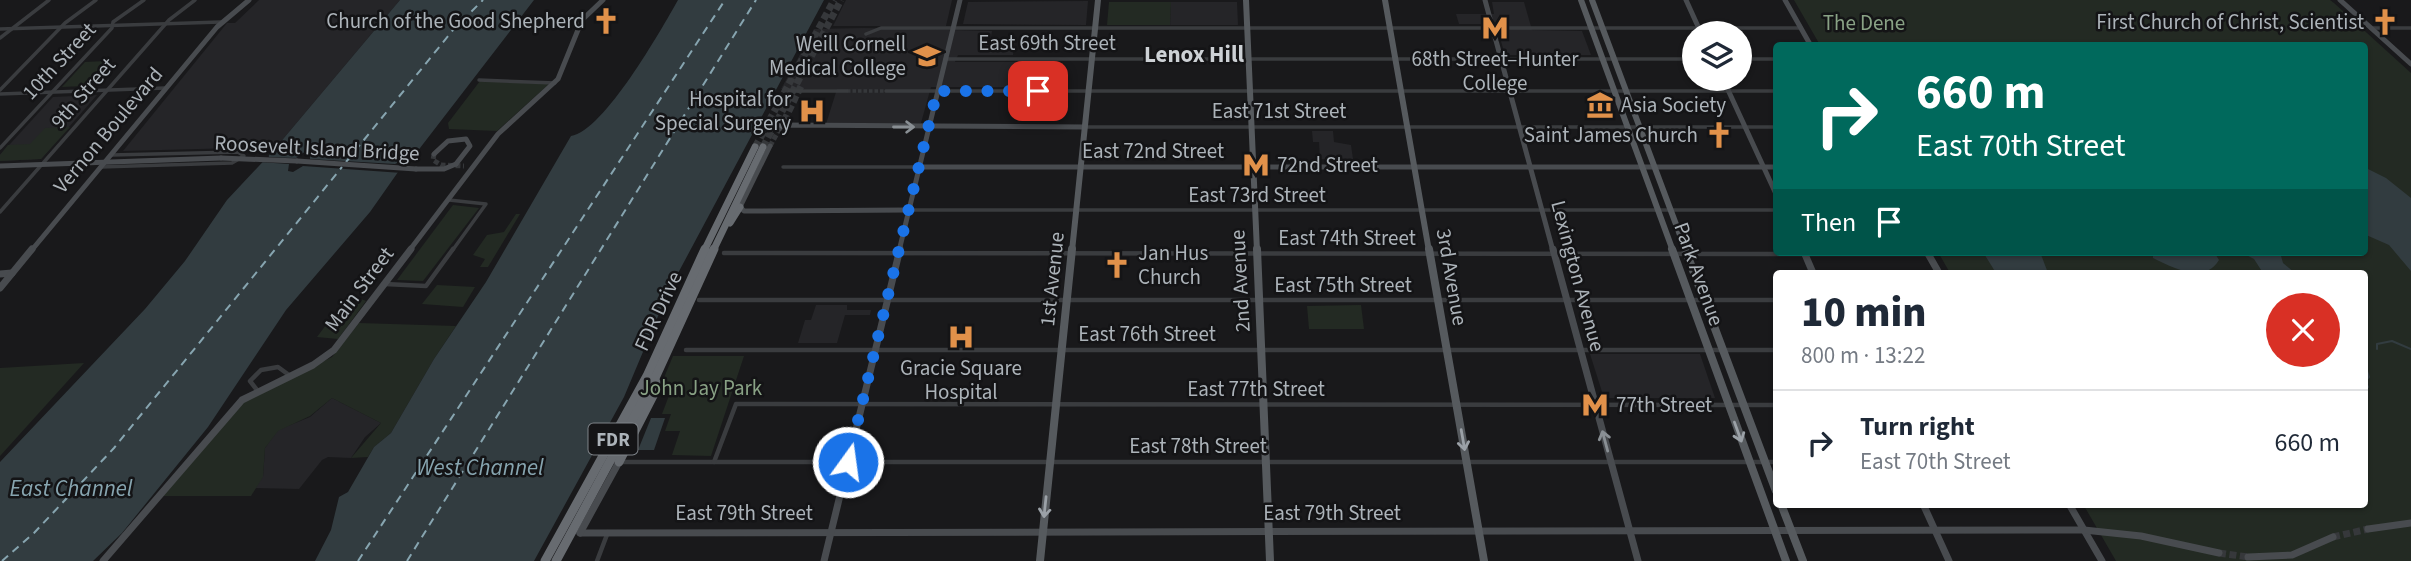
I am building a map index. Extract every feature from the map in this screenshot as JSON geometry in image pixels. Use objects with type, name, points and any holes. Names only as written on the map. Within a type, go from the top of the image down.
[{"type":"highway","name":"FDR Drive","points":[[556,561],[656,376],[734,202],[763,147]]},
{"type":"highway","name":"FDR Drive","points":[[545,561],[647,376],[672,317],[763,147]]},
{"type":"highway","points":[[725,227],[740,207]]},
{"type":"highway","points":[[619,462],[654,392],[656,376]]},
{"type":"main road","name":"Vernon Boulevard","points":[[0,288],[221,22],[249,0]]},
{"type":"main road","name":"Main Street","points":[[103,561],[129,534],[238,404],[257,390],[322,360],[334,351],[500,132],[555,83],[582,20],[603,0]]},
{"type":"main road","points":[[824,561],[960,0]]},
{"type":"main road","name":"1st Avenue","points":[[1040,561],[1098,0]]},
{"type":"main road","name":"2nd Avenue","points":[[1246,0],[1270,561]]},
{"type":"main road","name":"3rd Avenue","points":[[1385,0],[1484,561]]},
{"type":"main road","name":"Lexington Avenue","points":[[1485,0],[1638,561]]},
{"type":"main road","name":"Park Avenue","points":[[1581,0],[1625,127],[1786,561]]},
{"type":"main road","name":"Park Avenue","points":[[1592,0],[1773,483]]},
{"type":"main road","points":[[1686,0],[1695,21]]},
{"type":"main road","points":[[1785,0],[1809,42]]},
{"type":"main road","points":[[2340,0],[2409,61]]},
{"type":"main road","points":[[1729,92],[1773,187]]},
{"type":"main road","name":"East 71st Street","points":[[776,125],[1085,127]]},
{"type":"main road","name":"Roosevelt Island Bridge","points":[[0,166],[221,158],[442,170],[455,165],[470,142],[464,138],[453,139],[442,144],[434,154]]},
{"type":"main road","points":[[740,207],[763,147]]},
{"type":"main road","points":[[464,166],[474,166]]},
{"type":"main road","name":"East 72nd Street","points":[[919,167],[1773,167]]},
{"type":"main road","name":"East 73rd Street","points":[[740,207],[749,212],[770,209],[908,210]]},
{"type":"main road","points":[[0,274],[12,273]]},
{"type":"main road","name":"East 79th Street","points":[[619,462],[580,533],[832,530],[2084,530],[2141,536],[2219,552]]},
{"type":"main road","points":[[1782,508],[1803,561]]},
{"type":"main road","points":[[1925,508],[1949,561]]},
{"type":"main road","points":[[2071,508],[2102,561]]},
{"type":"main road","points":[[2368,529],[2411,523]]},
{"type":"main road","points":[[2248,557],[2292,555],[2333,537]]},
{"type":"street","points":[[0,38],[49,0]]},
{"type":"street","points":[[0,92],[61,27],[96,0]]},
{"type":"street","name":"10th Street","points":[[0,148],[112,25],[144,0]]},
{"type":"street","name":"9th Street","points":[[0,212],[166,23],[195,0]]},
{"type":"street","points":[[0,29],[221,22]]},
{"type":"street","points":[[866,34],[880,29],[905,28],[1602,28],[1682,30]]},
{"type":"street","points":[[1752,29],[1801,28]]},
{"type":"street","points":[[2371,28],[2411,28]]},
{"type":"street","name":"East 69th Street","points":[[945,59],[1682,59]]},
{"type":"street","points":[[1752,59],[1773,59]]},
{"type":"street","points":[[479,80],[555,83]]},
{"type":"street","points":[[0,92],[165,88]]},
{"type":"street","points":[[789,91],[847,91]]},
{"type":"street","points":[[886,91],[1773,92]]},
{"type":"street","name":"East 71st Street","points":[[1085,127],[1773,127]]},
{"type":"street","points":[[99,167],[232,163],[244,156],[238,152],[110,155]]},
{"type":"street","name":"East 72nd Street","points":[[783,167],[919,167]]},
{"type":"street","points":[[385,284],[426,286],[486,204],[449,200]]},
{"type":"street","name":"East 73rd Street","points":[[908,210],[1773,210]]},
{"type":"street","name":"East 74th Street","points":[[724,253],[1773,253]]},
{"type":"street","name":"East 75th Street","points":[[699,300],[1773,300]]},
{"type":"street","name":"East 76th Street","points":[[686,350],[1773,350]]},
{"type":"street","points":[[257,390],[250,382],[253,374],[262,369],[278,367],[289,375]]},
{"type":"street","name":"East 77th Street","points":[[714,463],[736,404],[1773,405]]},
{"type":"street","name":"East 78th Street","points":[[619,462],[1773,462]]},
{"type":"street","points":[[597,561],[608,532]]},
{"type":"shaded area","points":[[259,0],[400,0],[273,151],[237,148],[123,151],[227,23],[235,23]]},
{"type":"shaded area","points":[[846,0],[952,0],[946,26],[833,26]]},
{"type":"shaded area","points":[[1088,1],[1086,25],[963,24],[968,2]]},
{"type":"shaded area","points":[[1171,2],[1237,2],[1238,25],[1170,25]]},
{"type":"shaded area","points":[[1492,2],[1524,2],[1532,30],[1582,31],[1591,55],[1505,55],[1496,24],[1459,24],[1456,14],[1494,14]]},
{"type":"shaded area","points":[[814,29],[992,31],[990,43],[1015,43],[1013,55],[958,55],[955,62],[1043,62],[1041,74],[1057,75],[1056,87],[931,87],[921,123],[826,124],[837,89],[781,89]]},
{"type":"shaded area","points":[[97,95],[41,159],[0,161],[0,155],[53,97]]},
{"type":"shaded area","points":[[1312,131],[1333,131],[1334,142],[1351,145],[1353,159],[1320,159],[1319,142],[1313,142]]},
{"type":"shaded area","points":[[816,305],[847,305],[847,310],[871,310],[870,315],[845,315],[837,343],[798,343],[805,320],[811,320]]},
{"type":"shaded area","points":[[1590,354],[1700,354],[1715,398],[1604,398]]},
{"type":"shaded area","points":[[332,398],[381,423],[365,437],[351,458],[328,457],[322,460],[299,489],[255,488],[263,476],[265,448],[278,430],[310,417]]},
{"type":"green space","name":"The Dene","points":[[1794,0],[2330,0],[2411,73],[2411,561],[2116,561],[2085,508],[2368,508],[2368,270],[1948,270],[1940,256],[2368,256],[2368,42],[1818,42]]},
{"type":"green space","points":[[1109,2],[1171,2],[1170,25],[1107,25]]},
{"type":"green space","points":[[106,61],[84,86],[62,87],[85,62]]},
{"type":"green space","points":[[480,81],[549,84],[497,131],[449,129],[448,123]]},
{"type":"green space","points":[[70,127],[41,159],[0,161],[0,155],[8,145],[30,144],[45,128]]},
{"type":"green space","points":[[453,205],[479,208],[423,281],[397,280]]},
{"type":"green space","points":[[516,214],[520,214],[488,267],[480,267],[485,259],[473,255],[487,235],[504,232]]},
{"type":"green space","points":[[437,285],[475,287],[463,307],[422,304]]},
{"type":"green space","points":[[361,299],[366,301],[338,339],[317,337],[329,321],[343,322]]},
{"type":"green space","points":[[1361,305],[1364,329],[1309,329],[1307,306]]},
{"type":"green space","points":[[359,323],[456,326],[391,433],[374,447],[368,457],[351,458],[381,423],[332,398],[310,416],[278,431],[265,448],[263,477],[251,496],[163,496],[245,400],[332,357]]},
{"type":"green space","name":"John Jay Park","points":[[673,356],[744,356],[711,456],[672,455],[680,431],[665,431],[671,414],[662,414],[670,393],[658,392]]},
{"type":"green space","points":[[84,363],[0,456],[0,368]]},
{"type":"water","name":"East Channel","points":[[400,0],[534,0],[410,161],[403,165],[370,212],[286,310],[208,427],[122,533],[93,561],[0,561],[0,462],[145,309],[185,261],[227,200],[273,151]]},
{"type":"water","name":"West Channel","points":[[678,0],[824,0],[669,290],[624,397],[534,561],[315,561],[331,530],[339,497],[348,492],[374,447],[391,433],[434,359],[486,282],[571,136],[584,130],[615,99]]},
{"type":"water","points":[[2368,169],[2386,178],[2411,198],[2411,271],[2389,245],[2368,236]]},
{"type":"water","points":[[1985,256],[2042,256],[2047,270],[1994,270]]},
{"type":"water","points":[[2216,256],[2219,260],[2209,270],[2182,270],[2153,258]]},
{"type":"water","points":[[2248,256],[2281,256],[2283,263],[2291,270],[2261,270],[2254,259]]},
{"type":"water","points":[[651,418],[665,418],[654,450],[638,450]]},
{"type":"pier","points":[[306,151],[310,152],[310,159],[395,164],[409,157],[400,164],[410,165],[402,173],[303,166],[293,172],[288,171],[289,164],[258,162],[268,154],[269,157],[296,158]]},
{"type":"waterway","points":[[2377,349],[2377,344],[2392,341],[2411,349]]},
{"type":"waterway","points":[[2368,374],[2368,378]]},
{"type":"ferry route","points":[[346,162],[453,30],[483,0]]},
{"type":"ferry route","points":[[358,561],[725,0]]},
{"type":"ferry route","points":[[407,561],[756,0]]},
{"type":"ferry route","points":[[2,561],[34,533],[114,448],[342,167]]},
{"type":"tunnel","points":[[769,121],[834,0]]},
{"type":"tunnel","points":[[777,121],[841,0]]},
{"type":"tunnel","points":[[784,121],[801,86]]},
{"type":"tunnel","points":[[847,91],[886,91]]},
{"type":"tunnel","points":[[755,147],[766,128]]},
{"type":"tunnel","points":[[763,147],[773,128]]},
{"type":"tunnel","points":[[770,146],[780,128]]},
{"type":"tunnel","points":[[434,154],[433,160],[441,165],[464,166]]},
{"type":"tunnel","points":[[2333,537],[2368,529]]},
{"type":"tunnel","points":[[2219,553],[2248,557]]},
{"type":"place","name":"Church of the Good Shepherd","points":[[606,21]]},
{"type":"place","name":"First Church of Christ, Scientist","points":[[2385,22]]},
{"type":"place","name":"68th Street–Hunter College","points":[[1495,28]]},
{"type":"place","name":"Weill Cornell Medical College","points":[[927,56]]},
{"type":"place","name":"Asia Society","points":[[1600,105]]},
{"type":"place","name":"Hospital for Special Surgery","points":[[812,111]]},
{"type":"place","name":"Saint James Church","points":[[1719,135]]},
{"type":"place","name":"72nd Street","points":[[1256,165]]},
{"type":"place","name":"Jan Hus Church","points":[[1117,265]]},
{"type":"place","name":"Gracie Square Hospital","points":[[961,337]]},
{"type":"place","name":"77th Street","points":[[1595,405]]},
{"type":"district","name":"Lenox Hill","points":[[1194,54]]},
{"type":"route","points":[[848,462],[937,91],[1038,91]]}]
